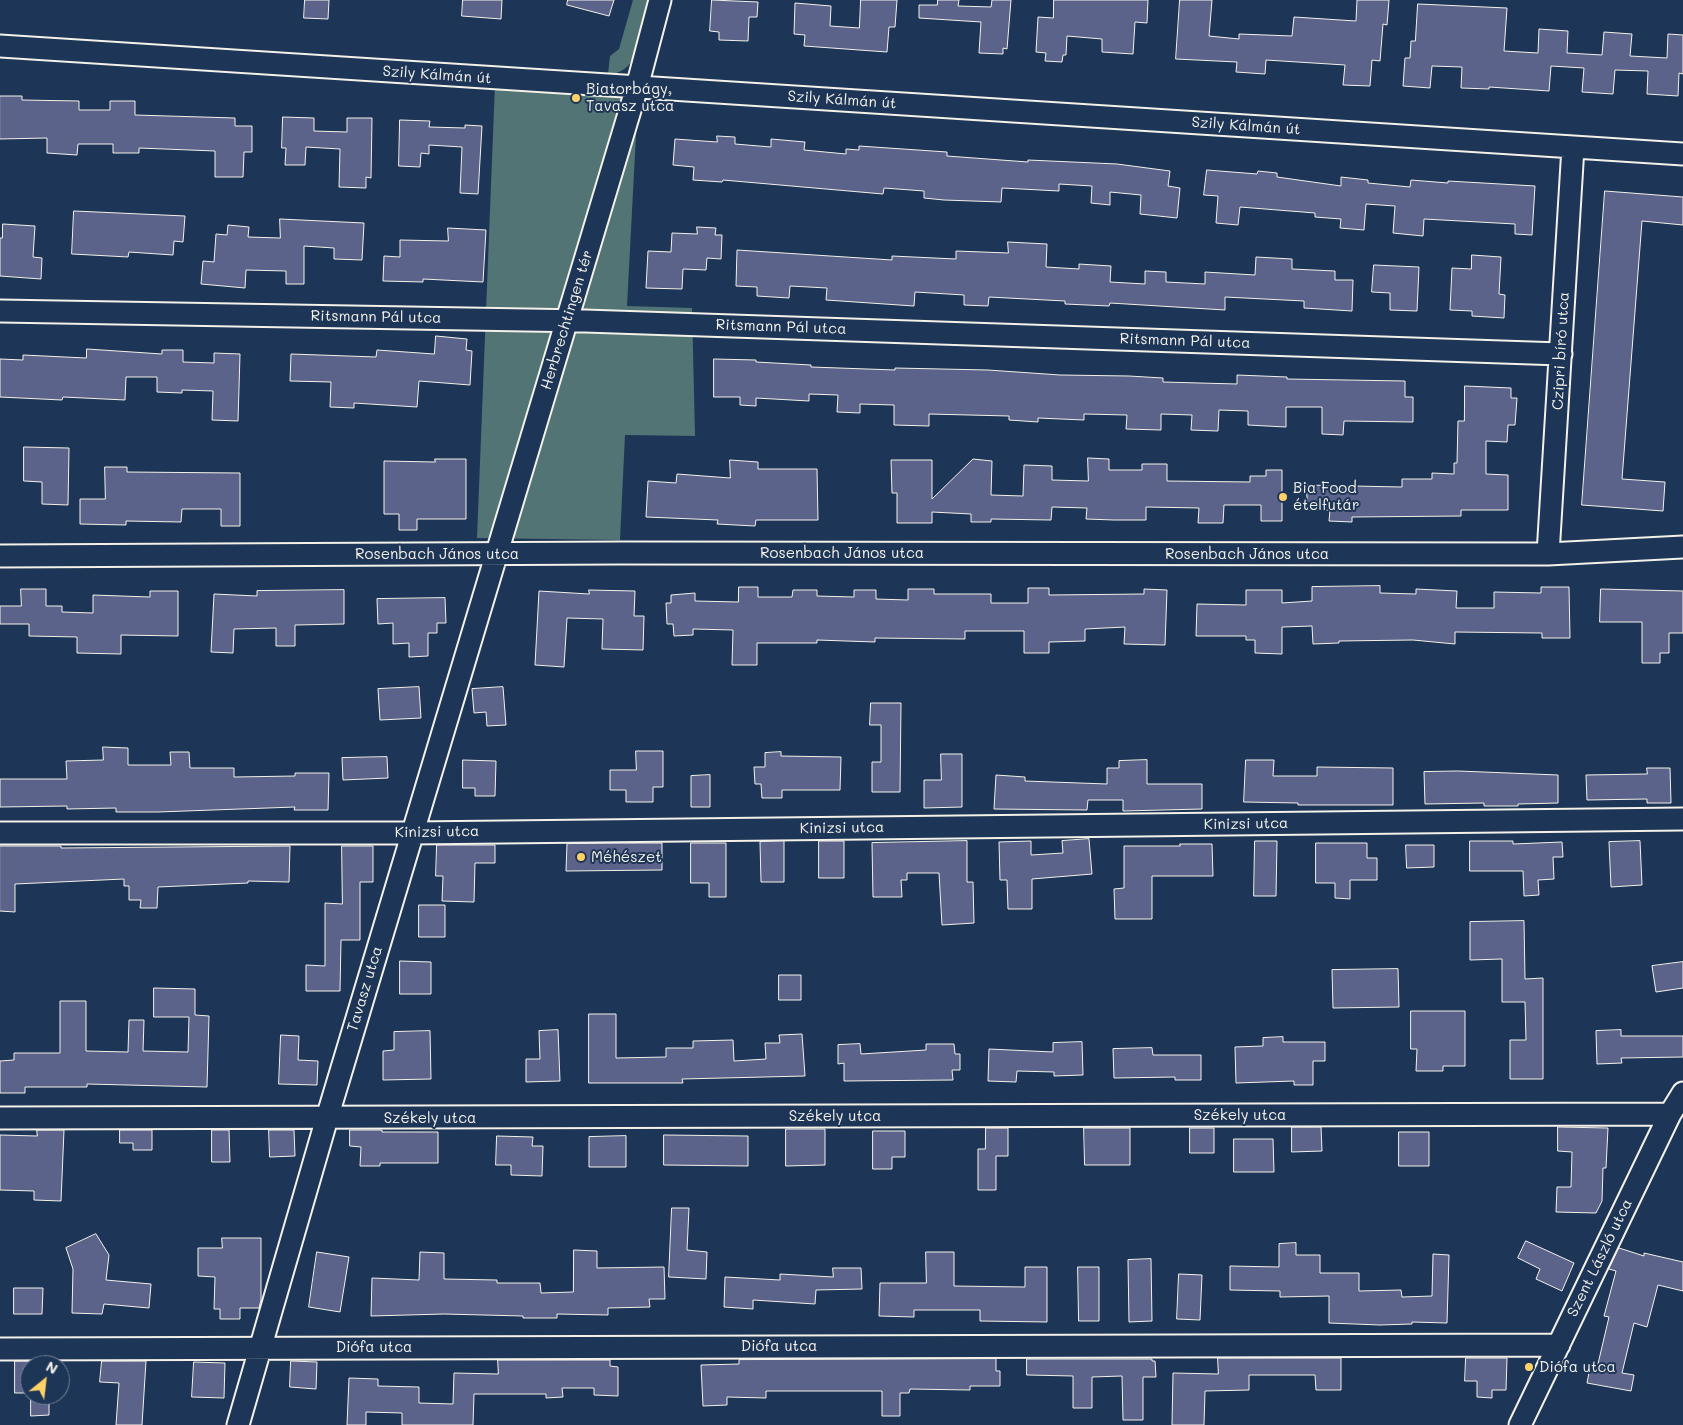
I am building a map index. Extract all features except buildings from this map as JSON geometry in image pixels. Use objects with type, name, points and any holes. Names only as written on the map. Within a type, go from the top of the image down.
[{"type":"street","points":[[637,87],[660,0]]},
{"type":"street","name":"Szily Kálmán út","points":[[0,46],[1683,154]]},
{"type":"street","name":"Herbrechtingen tér","points":[[497,554],[637,87]]},
{"type":"street","name":"Czipri bíró utca","points":[[1548,554],[1573,147]]},
{"type":"street","name":"Ritsmann Pál utca","points":[[0,311],[566,320],[1561,354]]},
{"type":"street","name":"Rosenbach János utca","points":[[0,556],[1548,554],[1683,547]]},
{"type":"street","name":"Tavasz utca","points":[[238,1425],[327,1118],[497,554]]},
{"type":"street","name":"Kinizsi utca","points":[[0,834],[412,833],[1683,819]]},
{"type":"street","name":"Szent László utca","points":[[1520,1425],[1670,1114],[1683,1093]]},
{"type":"street","name":"Székely utca","points":[[0,1118],[1670,1114]]},
{"type":"street","name":"Diófa utca","points":[[0,1349],[1559,1345]]},
{"type":"green space","points":[[633,0],[652,0],[640,46],[628,66],[619,72],[608,74],[610,56],[619,49]]},
{"type":"green space","points":[[495,84],[638,97],[627,306],[692,308],[695,436],[625,435],[620,540],[477,538]]},
{"type":"place","name":"Biatorbágy, Tavasz utca","points":[[576,98]]},
{"type":"place","name":"Bia Food ételfutár","points":[[1283,497]]},
{"type":"place","name":"Méhészet","points":[[581,857]]},
{"type":"place","name":"Diófa utca","points":[[1529,1367]]}]
